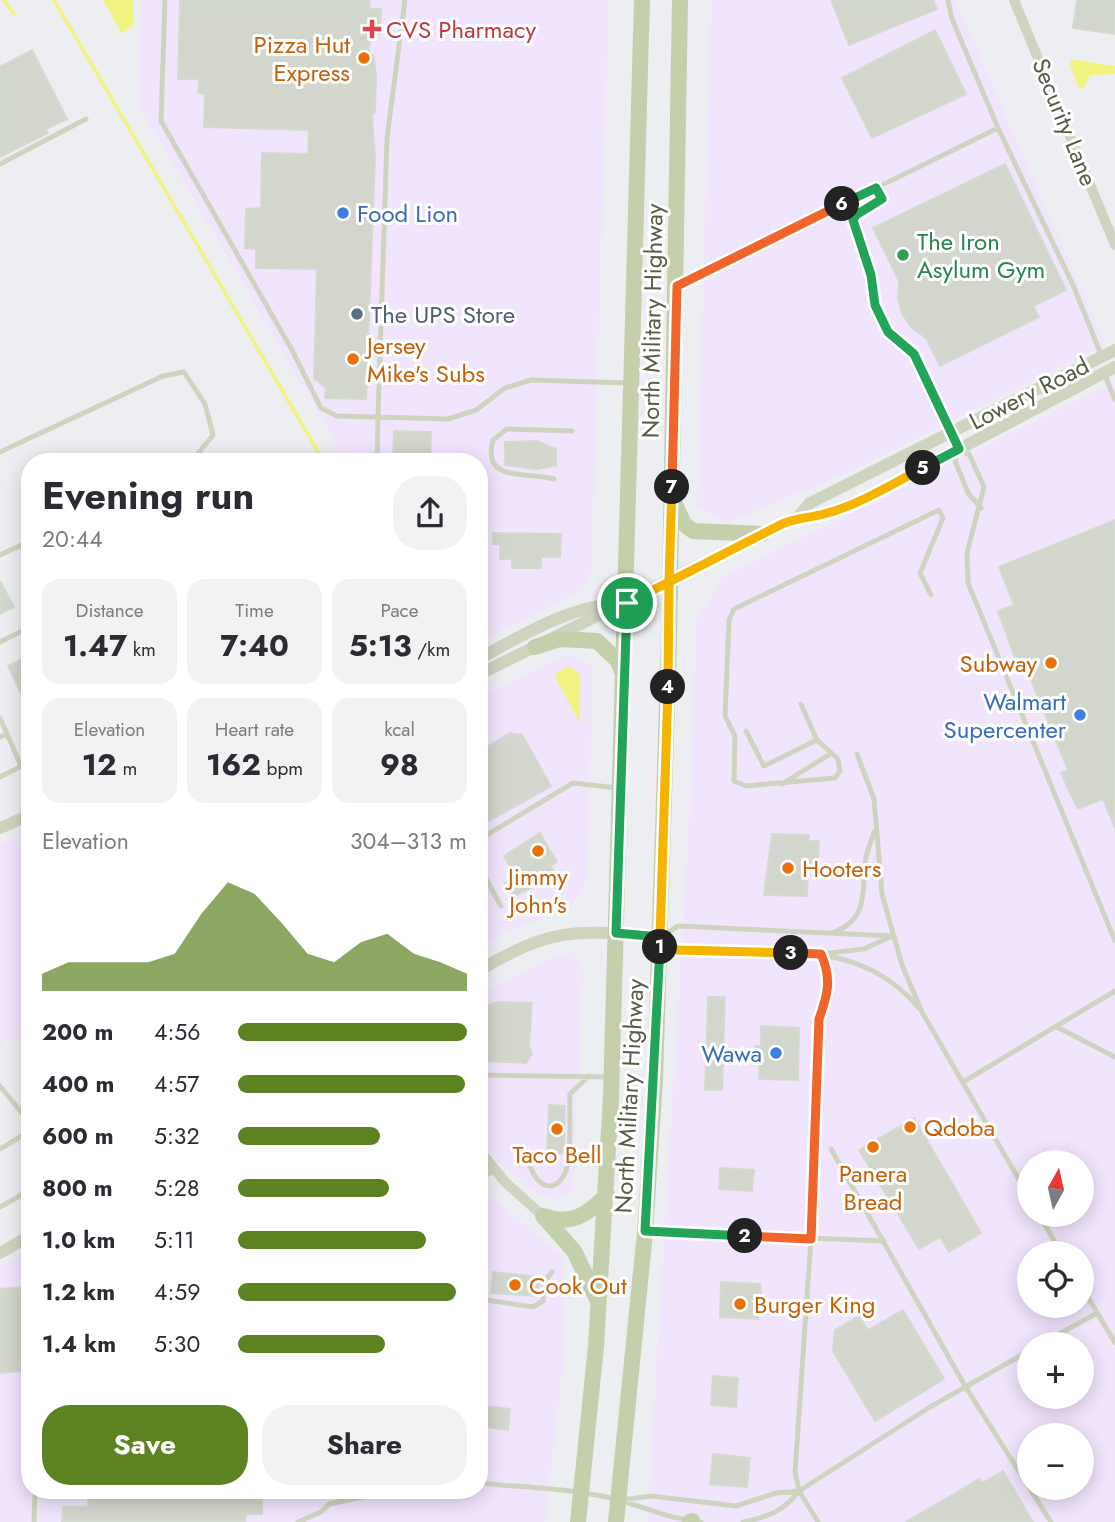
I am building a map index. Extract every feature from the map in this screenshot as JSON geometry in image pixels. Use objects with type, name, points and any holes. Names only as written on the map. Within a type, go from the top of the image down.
[{"type":"main road","name":"North Military Highway","points":[[578,1511],[599,1305],[612,1077],[642,0]]},
{"type":"main road","name":"North Military Highway","points":[[616,1522],[645,1231],[660,937],[677,286],[680,0]]},
{"type":"main road","points":[[671,496],[684,524],[693,531],[762,534]]},
{"type":"main road","points":[[535,647],[560,639],[597,640],[617,660],[625,676]]},
{"type":"main road","points":[[543,1216],[554,1220],[577,1219],[586,1215],[607,1194]]},
{"type":"main road","points":[[543,1216],[575,1251],[599,1305]]},
{"type":"main road","points":[[619,1501],[626,1522]]},
{"type":"street","name":"Security Lane","points":[[1014,0],[1115,245]]},
{"type":"street","name":"Lowery Road","points":[[798,517],[810,503],[1115,350]]},
{"type":"street","name":"Lowery Road","points":[[488,670],[798,517],[824,514],[864,499],[1109,370]]},
{"type":"street","name":"Lowery Road","points":[[488,654],[573,611],[591,605],[627,603]]},
{"type":"street","points":[[0,828],[21,819]]},
{"type":"street","points":[[488,966],[542,938],[577,931],[660,937]]},
{"type":"street","points":[[488,1161],[543,1216]]},
{"type":"street","points":[[0,1253],[21,1241]]},
{"type":"lane","points":[[165,0],[161,121],[292,350],[321,408],[337,416],[449,419],[476,410],[505,388],[531,380],[631,383]]},
{"type":"lane","points":[[377,453],[387,138],[405,0]]},
{"type":"lane","points":[[948,0],[952,19],[999,128],[1073,285],[1102,357]]},
{"type":"lane","points":[[0,164],[86,119]]},
{"type":"lane","points":[[677,286],[999,128]]},
{"type":"lane","points":[[876,188],[882,199],[856,215],[853,220],[871,275],[875,305],[888,332],[914,354],[960,450],[956,461],[968,493],[981,508]]},
{"type":"lane","points":[[1109,370],[1115,400]]},
{"type":"lane","points":[[0,452],[163,376],[184,372],[205,404],[213,435],[198,453]]},
{"type":"lane","points":[[554,479],[534,473],[503,472],[494,467],[491,459],[493,440],[508,429],[572,431]]},
{"type":"lane","points":[[960,450],[970,454],[984,487],[981,508],[967,553],[968,583],[1115,941]]},
{"type":"lane","points":[[801,704],[817,740],[838,759],[840,771],[835,778],[780,785],[746,786],[734,781],[735,736],[725,716],[729,620],[734,609],[939,510],[943,519],[920,573],[931,594]]},
{"type":"lane","points":[[0,555],[21,545]]},
{"type":"lane","points":[[0,642],[21,632]]},
{"type":"lane","points":[[0,718],[21,766],[0,778]]},
{"type":"lane","points":[[746,731],[764,766],[817,740]]},
{"type":"lane","points":[[0,737],[7,734]]},
{"type":"lane","points":[[780,785],[830,754]]},
{"type":"lane","points":[[856,754],[874,799],[882,894],[892,936],[922,1012],[1017,1176]]},
{"type":"lane","points":[[488,834],[573,783],[621,788]]},
{"type":"lane","points":[[829,934],[845,928],[861,909],[866,860],[875,828]]},
{"type":"lane","points":[[488,883],[501,906]]},
{"type":"lane","points":[[678,926],[892,936],[864,950],[821,954],[677,950],[660,937],[678,926]]},
{"type":"lane","points":[[821,954],[848,960],[883,974],[901,987],[922,1012]]},
{"type":"lane","points":[[818,1522],[799,1491],[794,1472],[811,1239],[819,1019],[829,996],[829,971],[821,954]]},
{"type":"lane","points":[[963,1082],[1115,991]]},
{"type":"lane","points":[[1057,1027],[1115,1057]]},
{"type":"lane","points":[[488,1075],[612,1077]]},
{"type":"lane","points":[[527,1151],[529,1171],[536,1180],[544,1184],[554,1184],[563,1178],[567,1160],[570,1094],[589,1076]]},
{"type":"lane","points":[[0,1086],[21,1112]]},
{"type":"lane","points":[[0,1149],[21,1136]]},
{"type":"lane","points":[[831,1149],[965,1386],[1051,1522]]},
{"type":"lane","points":[[488,1174],[495,1170]]},
{"type":"lane","points":[[0,1207],[21,1194]]},
{"type":"lane","points":[[645,1231],[884,1241]]},
{"type":"lane","points":[[488,1300],[533,1307],[543,1301],[544,1282],[552,1272]]},
{"type":"lane","points":[[1094,1308],[1115,1343]]},
{"type":"lane","points":[[1063,1332],[1097,1313]]},
{"type":"lane","points":[[743,1522],[774,1514],[788,1506],[799,1491],[965,1386],[1017,1358]]},
{"type":"lane","points":[[488,1485],[578,1511],[652,1496],[736,1506],[776,1493],[799,1491]]},
{"type":"lane","points":[[34,1499],[34,1522]]},
{"type":"lane","points":[[298,1522],[321,1512],[329,1504],[353,1499]]},
{"type":"lane","points":[[619,1501],[650,1513],[694,1522]]},
{"type":"shaded area","points":[[103,0],[133,0],[134,24],[122,34]]},
{"type":"shaded area","points":[[141,0],[609,0],[591,578],[580,591],[488,638],[488,453],[340,453],[138,104]]},
{"type":"shaded area","points":[[711,0],[956,0],[1105,345],[845,474],[726,523],[697,506]]},
{"type":"shaded area","points":[[1071,59],[1115,66],[1115,74],[1090,75],[1083,89],[1078,87],[1070,65]]},
{"type":"shaded area","points":[[1115,382],[1115,1522],[647,1522],[690,805],[696,621],[723,577]]},
{"type":"shaded area","points":[[568,654],[593,667],[588,867],[581,896],[567,910],[505,932],[488,943],[488,693]]},
{"type":"shaded area","points":[[568,666],[580,674],[580,724],[554,675]]},
{"type":"shaded area","points":[[21,835],[21,1036],[0,1043],[0,844]]},
{"type":"shaded area","points":[[575,953],[583,970],[573,1190],[554,1200],[535,1192],[494,1158],[488,1148],[488,990],[553,956]]},
{"type":"shaded area","points":[[488,1192],[563,1257],[566,1339],[545,1522],[0,1522],[0,1266],[21,1254],[21,1499],[488,1499]]},
{"type":"building","points":[[180,0],[370,0],[369,9],[381,9],[380,34],[370,33],[369,53],[374,56],[376,76],[375,112],[372,116],[375,156],[366,399],[325,398],[326,388],[314,378],[317,269],[256,268],[256,249],[245,248],[246,209],[261,208],[262,153],[308,154],[309,130],[204,127],[205,94],[198,93],[199,79],[178,79]]},
{"type":"building","points":[[831,0],[933,0],[937,9],[849,45]]},
{"type":"building","points":[[1077,0],[1115,0],[1115,34],[1073,28]]},
{"type":"building","points":[[935,30],[966,94],[872,138],[842,78]]},
{"type":"building","points":[[32,50],[67,119],[46,129],[48,133],[0,157],[0,67]]},
{"type":"building","points":[[1005,164],[1066,290],[1033,306],[1039,317],[940,366],[926,338],[912,328],[902,314],[898,298],[899,281],[873,228]]},
{"type":"building","points":[[394,431],[431,432],[430,453],[393,453]]},
{"type":"building","points":[[537,441],[556,449],[556,466],[536,469],[505,465],[505,442]]},
{"type":"building","name":"Walmart Supercenter","points":[[1115,520],[1115,828],[1103,799],[1078,809],[1061,773],[1068,770],[1022,658],[1016,660],[998,611],[1014,605],[999,567]]},
{"type":"building","points":[[493,533],[561,534],[560,557],[541,557],[541,568],[512,568],[512,559],[500,559],[500,544],[493,544]]},
{"type":"building","points":[[0,581],[14,607],[0,614]]},
{"type":"building","points":[[21,660],[21,693],[8,666]]},
{"type":"building","points":[[510,733],[522,735],[551,786],[488,822],[488,746]]},
{"type":"building","points":[[540,833],[557,862],[551,866],[556,875],[513,897],[505,883],[516,877],[504,856]]},
{"type":"building","name":"Hooters","points":[[772,834],[809,835],[809,841],[819,841],[818,864],[808,864],[807,896],[764,895]]},
{"type":"building","name":"Wawa","points":[[708,997],[725,997],[722,1090],[705,1090]]},
{"type":"building","points":[[500,1002],[532,1003],[529,1046],[532,1054],[526,1063],[488,1061],[488,1005]]},
{"type":"building","name":"Wawa","points":[[761,1026],[799,1028],[798,1080],[759,1079],[760,1061],[755,1061],[755,1046],[761,1046]]},
{"type":"building","name":"Taco Bell","points":[[549,1105],[565,1106],[564,1154],[547,1153]]},
{"type":"building","points":[[914,1118],[981,1233],[949,1252],[940,1237],[919,1249],[859,1150]]},
{"type":"building","points":[[720,1168],[754,1170],[752,1191],[719,1189]]},
{"type":"building","name":"Cook Out","points":[[493,1272],[540,1277],[537,1296],[491,1293]]},
{"type":"building","points":[[721,1282],[760,1284],[762,1301],[759,1301],[758,1319],[720,1317]]},
{"type":"building","points":[[21,1287],[21,1371],[0,1373],[0,1289]]},
{"type":"building","points":[[903,1310],[944,1379],[875,1421],[833,1351],[835,1330],[859,1316],[868,1330]]},
{"type":"building","points":[[713,1376],[738,1378],[736,1407],[711,1405]]},
{"type":"building","points":[[488,1406],[510,1409],[508,1430],[488,1427]]},
{"type":"building","points":[[713,1454],[750,1458],[747,1487],[710,1484]]},
{"type":"building","points":[[1003,1471],[1017,1495],[1017,1500],[1020,1500],[1033,1522],[906,1522],[979,1479],[982,1483]]},
{"type":"building","points":[[88,1499],[262,1499],[262,1514],[246,1514],[245,1522],[62,1522],[63,1507],[88,1507]]},
{"type":"waterway","points":[[4,0],[14,14]]},
{"type":"waterway","points":[[54,0],[319,453]]},
{"type":"place","name":"CVS Pharmacy","points":[[372,29]]},
{"type":"place","name":"Pizza Hut Express","points":[[364,58]]},
{"type":"place","name":"Food Lion","points":[[343,213]]},
{"type":"place","name":"The Iron Asylum Gym","points":[[903,255]]},
{"type":"place","name":"The UPS Store","points":[[357,314]]},
{"type":"place","name":"Jersey Mike's Subs","points":[[353,359]]},
{"type":"place","name":"Subway","points":[[1051,663]]},
{"type":"place","name":"Walmart Supercenter","points":[[1080,715]]},
{"type":"place","name":"Jimmy John's","points":[[538,851]]},
{"type":"place","name":"Hooters","points":[[788,868]]},
{"type":"place","name":"Wawa","points":[[776,1053]]},
{"type":"place","name":"Qdoba","points":[[910,1127]]},
{"type":"place","name":"Taco Bell","points":[[557,1129]]},
{"type":"place","name":"Panera Bread","points":[[873,1147]]},
{"type":"place","name":"Cook Out","points":[[515,1285]]},
{"type":"place","name":"Burger King","points":[[740,1304]]},
{"type":"route","points":[[627,603],[616,933],[660,937],[654,1098],[645,1231],[811,1239],[819,1019],[829,996],[829,971],[821,954],[677,950],[660,937],[669,582],[798,517],[824,514],[864,499],[959,449],[914,354],[888,332],[875,305],[871,275],[853,220],[856,215],[882,199],[876,188],[677,286],[669,582],[627,603]]}]
